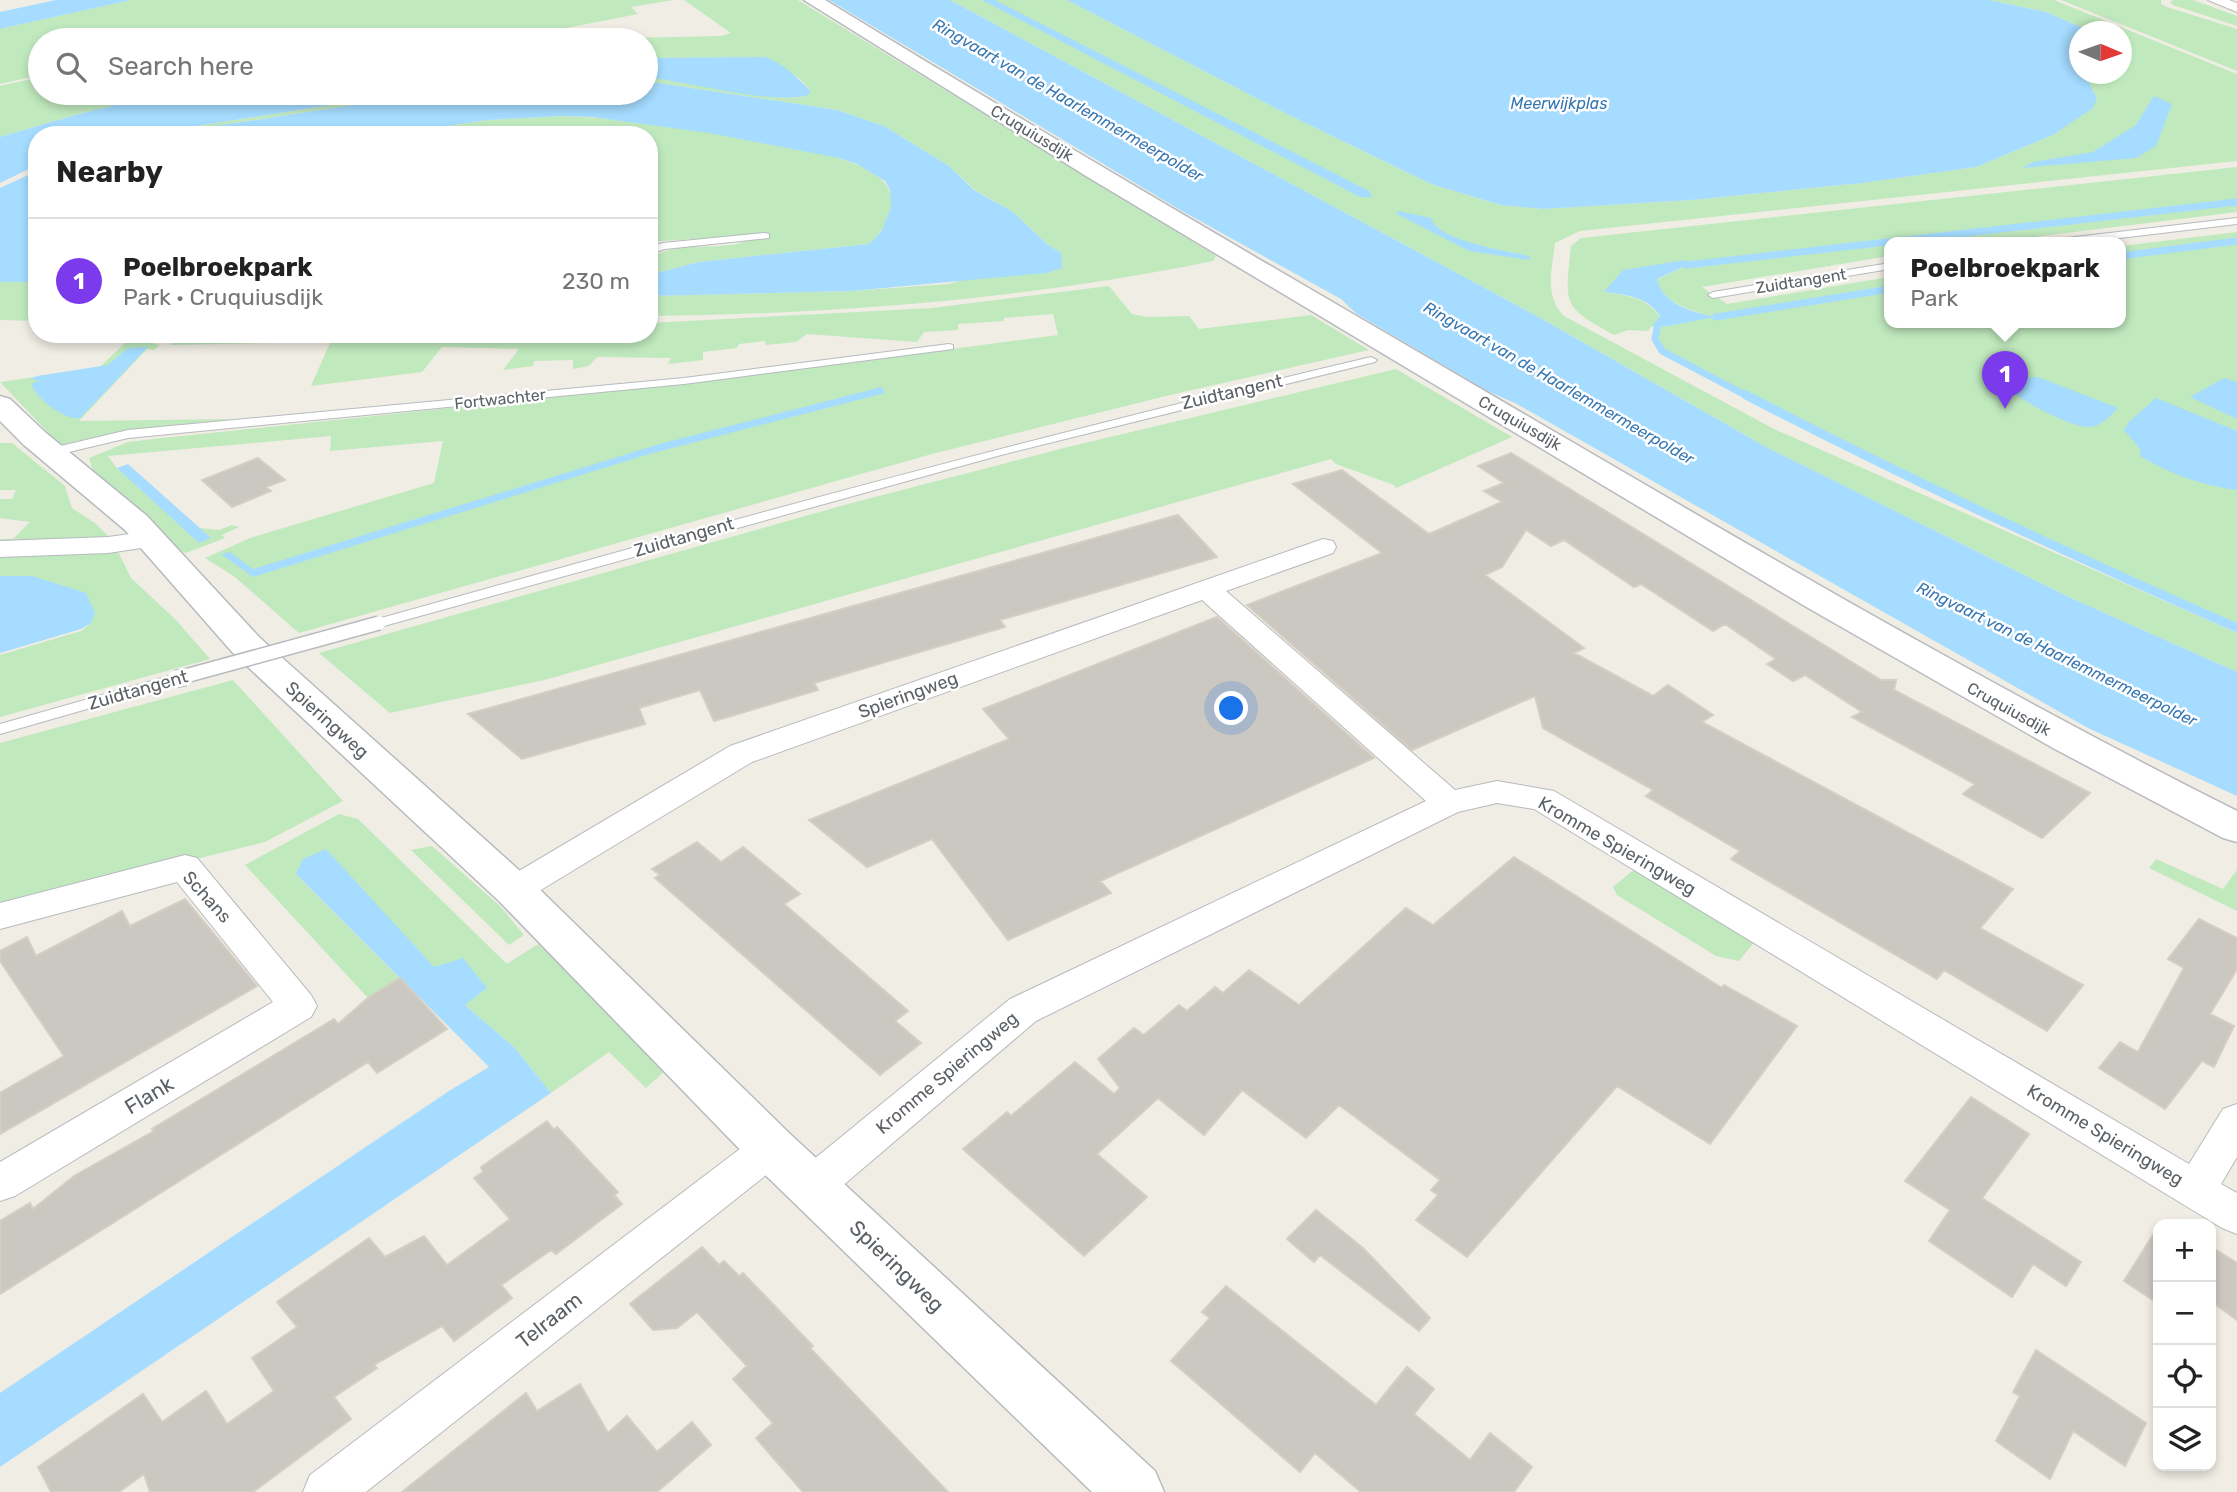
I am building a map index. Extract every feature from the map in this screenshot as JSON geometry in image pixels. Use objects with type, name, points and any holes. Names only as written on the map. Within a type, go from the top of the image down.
[{"type":"street","name":"Cruquiusdijk","points":[[813,0],[1135,197],[1908,653],[2143,782],[2237,828]]},
{"type":"street","points":[[2216,0],[2237,8]]},
{"type":"street","name":"Spieringweg","points":[[0,405],[102,492],[152,539],[263,661],[514,890],[771,1148],[1134,1492]]},
{"type":"street","points":[[0,549],[108,545],[152,539]]},
{"type":"street","name":"Spieringweg","points":[[514,890],[741,754],[1323,547]]},
{"type":"street","points":[[1207,589],[1449,803]]},
{"type":"street","name":"Kromme Spieringweg","points":[[812,1185],[1023,1010],[1449,803],[1497,792],[1542,799],[2237,1215]]},
{"type":"street","name":"Schans","points":[[0,916],[185,867],[298,1006]]},
{"type":"street","name":"Flank","points":[[0,1183],[298,1006]]},
{"type":"street","points":[[2196,1189],[2237,1121]]},
{"type":"street","name":"Telraam","points":[[327,1492],[771,1148]]},
{"type":"lane","points":[[2101,237],[2237,221]]},
{"type":"lane","points":[[658,248],[765,236]]},
{"type":"lane","name":"Zuidtangent","points":[[1713,295],[1884,267]]},
{"type":"lane","name":"Fortwachter","points":[[52,452],[128,434],[684,381],[949,347]]},
{"type":"lane","name":"Zuidtangent","points":[[0,729],[894,478],[1087,427],[1371,360]]},
{"type":"green space","points":[[131,0],[674,0],[631,7],[638,14],[566,28],[28,28],[28,78],[0,84],[0,29]]},
{"type":"green space","points":[[684,0],[798,0],[1216,256],[1213,261],[1143,274],[1003,295],[862,308],[658,316],[658,296],[852,291],[948,284],[1061,253],[1047,244],[1013,212],[975,190],[949,166],[884,126],[837,110],[658,83],[658,79],[784,98],[801,97],[811,91],[799,78],[765,57],[658,58],[658,37],[721,36],[731,33]]},
{"type":"green space","points":[[950,0],[1067,0],[1283,112],[1431,184],[1501,205],[1541,209],[1691,200],[1862,183],[1976,167],[2053,135],[2097,98],[2090,84],[2132,84],[2132,32],[2237,74],[2237,161],[1580,231],[1555,243],[1551,282],[1554,300],[1564,316],[1774,429],[2237,633],[2237,672],[2071,598],[1766,447],[1535,315]]},
{"type":"green space","points":[[1989,0],[2054,0],[2106,21],[2069,22],[2046,12]]},
{"type":"green space","points":[[2061,0],[2161,0],[2161,4],[2167,7],[2237,29],[2237,71],[2132,29],[2132,21],[2113,21]]},
{"type":"green space","points":[[2193,0],[2237,16],[2237,26],[2173,5],[2170,2]]},
{"type":"green space","points":[[28,80],[28,105],[116,105],[38,126],[28,126],[28,129],[0,137],[0,86]]},
{"type":"green space","points":[[332,105],[353,105],[216,126],[196,126]]},
{"type":"green space","points":[[561,116],[596,118],[701,130],[771,142],[839,158],[870,171],[886,185],[891,204],[882,229],[869,244],[699,262],[658,273],[658,254],[661,253],[672,249],[737,244],[763,234],[658,241],[658,126],[446,126],[488,120]]},
{"type":"green space","points":[[2237,167],[2237,212],[2034,237],[1884,237],[1884,257],[1702,287],[1727,304],[1884,278],[1884,328],[2126,328],[2126,245],[2237,232],[2237,628],[2033,538],[1886,468],[1662,351],[1657,328],[1714,317],[1672,301],[1660,288],[1656,280],[1687,265],[1605,292],[1643,301],[1660,317],[1648,331],[1628,330],[1614,335],[1584,317],[1570,302],[1568,281],[1571,246],[1581,238]]},
{"type":"green space","points":[[0,282],[28,282],[28,321],[0,320]]},
{"type":"green space","points":[[1109,286],[1132,314],[1147,317],[1189,316],[1199,329],[1311,315],[1369,350],[1174,394],[932,454],[299,633],[235,577],[205,558],[250,538],[434,483],[443,441],[330,451],[331,436],[108,456],[117,468],[211,538],[199,528],[219,530],[232,525],[239,527],[222,535],[225,538],[186,553],[175,549],[96,480],[89,458],[128,442],[708,381],[1058,335],[1053,314],[958,324],[958,330],[924,332],[917,342],[807,334],[796,342],[766,345],[765,341],[703,352],[703,360],[668,364],[671,358],[597,357],[589,366],[573,369],[573,360],[534,361],[533,366],[503,370],[519,349],[442,347],[422,372],[311,386],[330,343],[658,343],[658,323],[932,308]]},
{"type":"green space","points":[[125,343],[160,345],[154,350],[147,349],[79,421],[234,419],[127,430],[60,445],[0,382],[99,368]]},
{"type":"green space","points":[[172,343],[267,343],[171,345]]},
{"type":"green space","points":[[1396,369],[1512,437],[1396,488],[1336,464],[1331,459],[544,680],[390,713],[319,653],[848,504],[1068,447]]},
{"type":"green space","points":[[0,443],[12,443],[65,486],[72,508],[95,523],[113,541],[131,578],[176,620],[210,659],[0,717],[0,655],[81,631],[91,623],[0,576],[0,539],[13,539],[30,522],[0,518],[0,499],[12,499],[16,490],[0,490]]},
{"type":"green space","points":[[233,680],[343,801],[265,842],[0,907],[0,743]]},
{"type":"green space","points":[[339,814],[358,819],[507,964],[538,944],[668,1068],[646,1088],[609,1052],[551,1093],[514,1047],[464,1004],[434,967],[296,874],[401,979],[368,998],[245,865]]},
{"type":"green space","points":[[432,846],[501,907],[524,935],[509,945],[411,850]]},
{"type":"green space","points":[[2156,859],[2223,889],[2237,870],[2237,911],[2149,868]]},
{"type":"green space","points":[[1636,868],[1755,941],[1739,961],[1716,956],[1617,895],[1613,887]]},
{"type":"water","points":[[56,0],[131,0],[0,29],[0,12]]},
{"type":"water","name":"Ringvaart van de Haarlemmermeerpolder","points":[[829,0],[950,0],[1535,315],[1766,447],[2071,598],[2237,672],[2237,796],[2088,728],[1515,403],[1487,391],[1357,314],[1341,299],[1182,211]]},
{"type":"water","points":[[982,0],[995,0],[1369,191],[1372,197],[1360,197]]},
{"type":"water","name":"Meerwijkplas","points":[[1067,0],[1989,0],[2046,12],[2069,22],[2069,84],[2090,84],[2097,98],[2093,108],[2053,135],[1976,167],[1862,183],[1691,200],[1542,209],[1501,205],[1431,184],[1283,112]]},
{"type":"water","points":[[765,57],[778,63],[811,91],[808,95],[793,98],[774,97],[658,79],[658,58]]},
{"type":"water","points":[[658,83],[837,110],[884,126],[949,166],[974,190],[1013,212],[1047,244],[1061,253],[1062,268],[1046,273],[852,291],[658,296],[658,273],[699,262],[869,244],[881,232],[891,208],[890,190],[885,181],[857,164],[839,158],[709,133],[592,117],[488,120],[446,126],[216,126],[353,105],[658,105]]},
{"type":"water","points":[[2154,96],[2172,104],[2156,146],[2136,158],[2022,168],[2033,162],[2093,152],[2136,125]]},
{"type":"water","points":[[116,105],[332,105],[196,126],[38,126]]},
{"type":"water","points":[[28,129],[28,169],[0,183],[0,137]]},
{"type":"water","points":[[28,175],[28,282],[0,282],[0,188]]},
{"type":"water","points":[[1398,211],[1431,218],[1436,226],[1459,239],[1529,256],[1530,260],[1469,251],[1397,214]]},
{"type":"water","points":[[1685,260],[1687,265],[1657,279],[1660,288],[1680,306],[1716,317],[1657,328],[1652,326],[1660,316],[1649,304],[1620,294],[1604,292],[1623,270]]},
{"type":"water","points":[[148,347],[80,418],[66,416],[51,407],[31,384],[39,381],[31,379],[37,376],[108,365],[128,348]]},
{"type":"water","points":[[2038,377],[2118,408],[2099,425],[2082,426],[2046,412],[2006,387],[2014,378]]},
{"type":"water","points":[[2224,378],[2237,382],[2237,419],[2190,397]]},
{"type":"water","points":[[882,387],[885,393],[649,454],[253,577],[221,554],[230,552],[253,569],[663,443]]},
{"type":"water","points":[[2156,398],[2237,431],[2237,490],[2187,478],[2140,456],[2140,449],[2124,430],[2129,422]]},
{"type":"water","points":[[128,464],[211,538],[199,543],[117,468]]},
{"type":"water","points":[[0,576],[32,576],[86,593],[95,613],[91,623],[81,629],[0,653]]},
{"type":"water","points":[[326,849],[434,967],[463,958],[487,988],[465,1005],[514,1047],[551,1093],[0,1467],[0,1393],[449,1091],[489,1067],[296,874],[303,859]]},
{"type":"building","points":[[1511,453],[1881,680],[1896,680],[1894,690],[2090,793],[2042,838],[1963,794],[1975,784],[1852,717],[1862,712],[1805,675],[1793,681],[1767,664],[1776,659],[1725,624],[1713,631],[1641,584],[1634,587],[1564,540],[1551,546],[1526,530],[1502,567],[1485,575],[1584,648],[1574,653],[1653,696],[1668,685],[1713,715],[1702,722],[2013,889],[1980,928],[2083,985],[2047,1031],[1944,970],[1937,979],[1731,859],[1740,851],[1646,796],[1653,790],[1543,728],[1535,696],[1412,750],[1247,605],[1382,553],[1293,484],[1342,470],[1429,534],[1502,502],[1484,491],[1504,483],[1478,466]]},
{"type":"building","points":[[258,458],[285,480],[266,487],[271,491],[232,507],[202,480]]},
{"type":"building","points":[[1178,515],[1217,557],[1000,620],[1005,627],[814,683],[818,690],[714,721],[700,690],[639,708],[645,724],[522,759],[468,714]]},
{"type":"building","points":[[1217,617],[1374,758],[1100,881],[1111,893],[1008,940],[932,839],[867,867],[809,820],[1009,739],[983,709]]},
{"type":"building","points":[[697,842],[721,862],[743,847],[800,894],[784,904],[908,1011],[895,1021],[921,1043],[880,1075],[655,878],[660,875],[652,869]]},
{"type":"building","points":[[1514,857],[1722,988],[1724,985],[1797,1026],[1710,1144],[1617,1086],[1467,1257],[1416,1220],[1438,1195],[1431,1190],[1440,1180],[1339,1105],[1306,1138],[1242,1090],[1204,1135],[1158,1098],[1097,1154],[1147,1197],[1084,1256],[963,1149],[1007,1112],[1011,1116],[1075,1062],[1114,1094],[1120,1088],[1098,1059],[1134,1028],[1144,1035],[1179,1005],[1187,1011],[1215,987],[1223,993],[1249,970],[1299,1005],[1406,908],[1433,925]]},
{"type":"building","points":[[185,899],[257,986],[0,1134],[0,1093],[64,1056],[0,961],[0,951],[27,937],[36,956],[122,911],[130,926]]},
{"type":"building","points":[[2199,919],[2237,938],[2237,969],[2210,1014],[2234,1026],[2214,1067],[2202,1061],[2165,1109],[2099,1068],[2120,1042],[2138,1052],[2184,968],[2168,959]]},
{"type":"building","points":[[400,978],[447,1029],[377,1073],[368,1062],[0,1294],[0,1221],[30,1203],[33,1209],[74,1176],[154,1131],[152,1129],[334,1019],[338,1024],[369,997]]},
{"type":"building","points":[[1971,1097],[2029,1134],[1982,1198],[2081,1262],[2066,1286],[2033,1264],[2012,1297],[1929,1241],[1950,1210],[1905,1181]]},
{"type":"building","points":[[547,1121],[554,1130],[557,1127],[618,1192],[614,1195],[622,1204],[556,1254],[551,1250],[501,1285],[512,1298],[454,1341],[442,1326],[374,1365],[377,1368],[334,1397],[351,1419],[253,1492],[150,1492],[144,1474],[119,1492],[51,1492],[38,1467],[143,1394],[162,1422],[206,1391],[227,1424],[274,1391],[252,1358],[297,1327],[277,1302],[369,1238],[385,1257],[424,1236],[447,1265],[510,1219],[474,1178],[483,1172],[481,1167]]},
{"type":"building","points":[[1316,1210],[1363,1248],[1430,1318],[1419,1331],[1320,1255],[1314,1262],[1287,1239]]},
{"type":"building","points":[[2153,1235],[2153,1300],[2124,1281]]},
{"type":"building","points":[[702,1247],[719,1265],[724,1261],[739,1276],[743,1273],[813,1346],[810,1348],[948,1492],[803,1492],[756,1438],[773,1423],[733,1379],[747,1366],[697,1312],[677,1328],[653,1330],[630,1304]]},
{"type":"building","points":[[2216,1250],[2237,1263],[2237,1320],[2216,1305]]},
{"type":"building","points":[[1226,1286],[1376,1405],[1407,1367],[1434,1389],[1414,1414],[1470,1460],[1490,1433],[1532,1467],[1514,1492],[1361,1492],[1315,1453],[1300,1472],[1171,1361],[1210,1318],[1202,1312]]},
{"type":"building","points":[[2036,1350],[2146,1423],[2125,1466],[2073,1431],[2050,1479],[1996,1441],[2020,1396],[2013,1392]]},
{"type":"building","points":[[580,1384],[608,1433],[627,1416],[657,1452],[692,1422],[711,1445],[657,1492],[402,1492],[526,1393],[537,1411]]},
{"type":"waterway","points":[[1931,237],[2237,202]]},
{"type":"waterway","points":[[2126,255],[2237,241]]},
{"type":"waterway","points":[[1687,265],[1884,242]]},
{"type":"waterway","points":[[1716,317],[1884,290]]},
{"type":"waterway","points":[[1657,328],[1655,339],[1662,351],[1749,397]]},
{"type":"waterway","points":[[1746,395],[1990,516],[2237,628]]},
{"type":"place","name":"Poelbroekpark","points":[[2005,409]]}]
